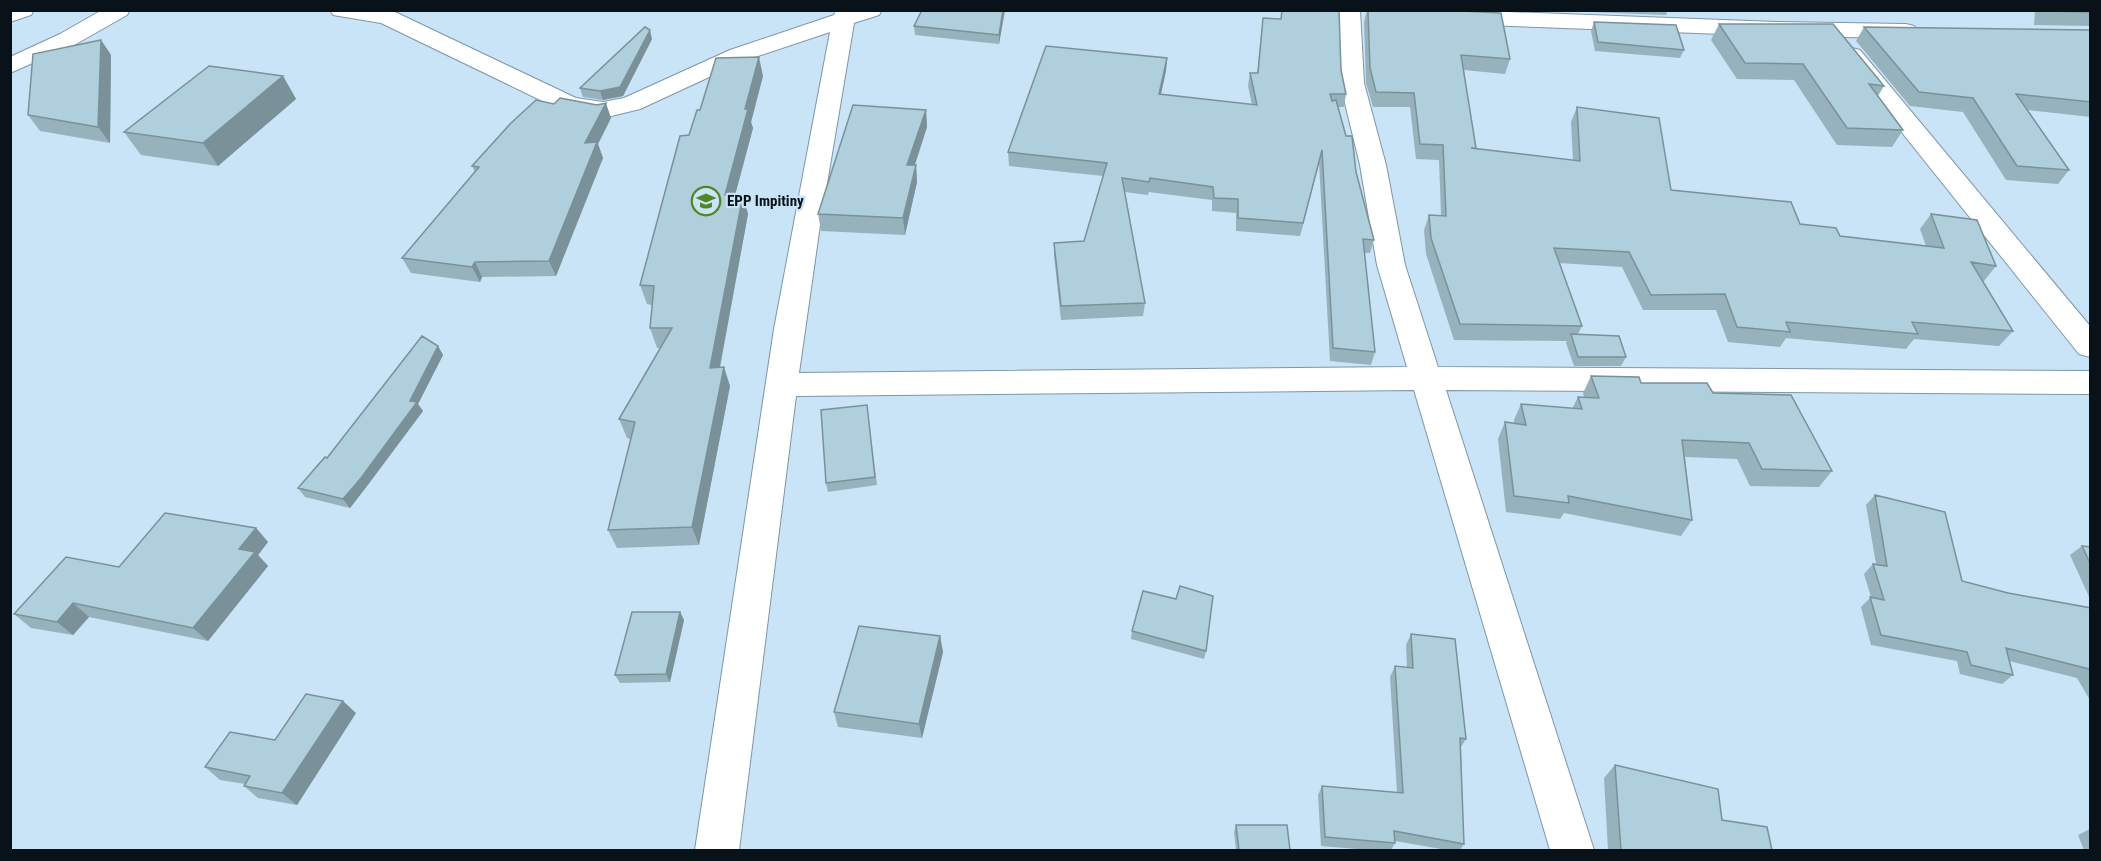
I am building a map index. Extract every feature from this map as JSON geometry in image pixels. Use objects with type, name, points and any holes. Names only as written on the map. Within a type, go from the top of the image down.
[{"type":"street","points":[[10,15],[23,10]]},
{"type":"street","points":[[10,66],[68,39],[119,10]]},
{"type":"street","points":[[341,10],[387,17],[570,105],[603,110],[631,104],[738,55],[845,12]]},
{"type":"street","points":[[717,850],[782,386],[824,116],[845,12]]},
{"type":"street","points":[[1349,13],[1352,83],[1373,165],[1391,265],[1424,378],[1572,850]]},
{"type":"street","points":[[1441,16],[1832,30],[1924,31]]},
{"type":"street","points":[[1832,30],[2091,346]]},
{"type":"street","points":[[782,386],[1424,378],[2091,383]]},
{"type":"building","points":[[922,10],[1003,10],[999,35],[914,26]]},
{"type":"building","points":[[1282,10],[1339,10],[1341,70],[1346,94],[1330,94],[1332,101],[1336,100],[1346,136],[1352,136],[1356,172],[1374,240],[1363,239],[1375,352],[1333,348],[1322,150],[1303,223],[1238,218],[1238,199],[1214,198],[1213,187],[1150,178],[1149,182],[1122,178],[1145,303],[1061,306],[1054,243],[1084,241],[1107,163],[1008,152],[1046,46],[1167,58],[1159,94],[1257,105],[1250,73],[1258,73],[1263,18],[1281,19]]},
{"type":"building","points":[[1368,10],[1501,13],[1510,59],[1461,55],[1476,148],[1471,148],[1580,161],[1577,107],[1659,118],[1671,190],[1791,202],[1800,224],[1836,228],[1840,236],[1944,248],[1931,214],[1977,220],[1996,266],[1971,262],[2013,331],[1912,322],[1918,334],[1786,322],[1790,332],[1737,327],[1725,294],[1651,295],[1629,252],[1554,248],[1582,326],[1460,324],[1431,238],[1429,215],[1446,216],[1443,145],[1420,144],[1414,93],[1376,92],[1370,68]]},
{"type":"building","points":[[2091,10],[2091,12],[2044,11]]},
{"type":"building","points":[[1594,22],[1676,25],[1684,50],[1598,42]]},
{"type":"building","points":[[1719,24],[1833,24],[1884,86],[1869,84],[1903,130],[1847,128],[1803,64],[1745,63]]},
{"type":"building","points":[[645,27],[650,30],[620,87],[600,91],[580,88]]},
{"type":"building","points":[[1864,27],[2091,30],[2091,102],[2016,94],[2069,170],[2017,166],[1973,98],[1919,92]]},
{"type":"building","points":[[101,40],[98,127],[28,115],[33,54]]},
{"type":"building","points":[[759,57],[725,195],[743,195],[710,368],[724,367],[692,527],[608,530],[635,422],[619,419],[672,328],[650,328],[654,286],[640,285],[680,136],[689,135],[697,110],[700,110],[716,58]]},
{"type":"building","points":[[209,66],[283,76],[203,143],[124,132]]},
{"type":"building","points":[[560,98],[597,105],[606,103],[585,143],[597,142],[549,261],[475,262],[472,267],[402,258],[479,167],[472,166],[511,123],[536,100],[554,104]]},
{"type":"building","points":[[853,105],[926,110],[907,165],[916,165],[903,218],[818,214]]},
{"type":"building","points":[[1571,334],[1619,336],[1626,357],[1578,357]]},
{"type":"building","points":[[422,336],[438,346],[410,401],[417,402],[361,478],[343,499],[298,488],[325,457],[327,458]]},
{"type":"building","points":[[1591,376],[1639,377],[1641,383],[1707,383],[1713,393],[1791,395],[1832,471],[1762,469],[1749,443],[1682,440],[1692,520],[1568,496],[1569,503],[1514,496],[1505,422],[1526,425],[1521,404],[1582,409],[1578,397],[1599,398]]},
{"type":"building","points":[[867,405],[875,477],[826,483],[821,410]]},
{"type":"building","points":[[1875,495],[1945,512],[1962,581],[2008,593],[2091,608],[2091,671],[2006,648],[2013,675],[1971,665],[1967,652],[1881,635],[1870,597],[1884,600],[1873,564],[1887,566]]},
{"type":"building","points":[[165,513],[256,528],[239,549],[255,552],[193,628],[73,603],[57,622],[14,614],[66,557],[119,567]]},
{"type":"building","points":[[2082,546],[2091,547],[2091,565]]},
{"type":"building","points":[[1180,586],[1213,596],[1206,651],[1132,631],[1143,591],[1176,599]]},
{"type":"building","points":[[632,612],[680,612],[666,674],[615,675]]},
{"type":"building","points":[[859,626],[940,636],[919,724],[834,712]]},
{"type":"building","points":[[1411,634],[1455,639],[1466,739],[1460,738],[1464,844],[1394,831],[1395,843],[1325,837],[1322,786],[1403,793],[1395,666],[1413,668]]},
{"type":"building","points":[[306,694],[343,701],[282,793],[244,786],[250,776],[205,767],[230,732],[275,740]]},
{"type":"building","points":[[1615,765],[1718,789],[1722,820],[1767,827],[1772,850],[1621,850]]},
{"type":"building","points":[[1236,825],[1287,825],[1290,850],[1239,850]]},
{"type":"place","name":"EPP Impitiny","points":[[706,201]]}]
